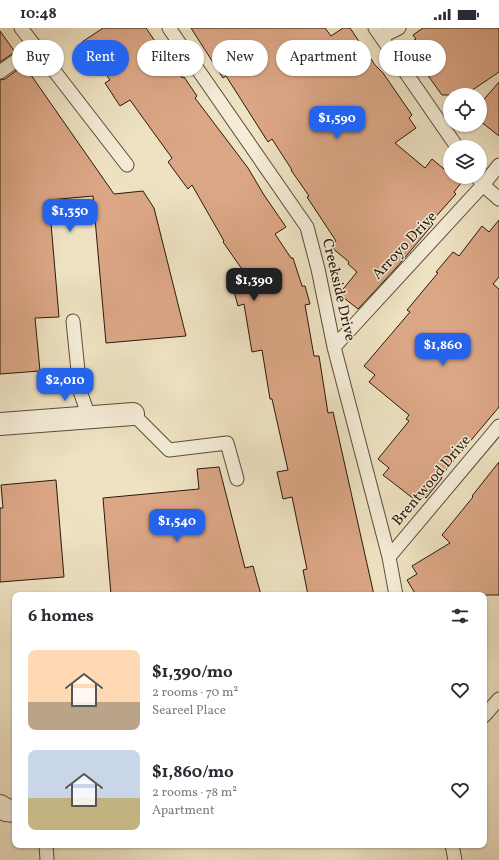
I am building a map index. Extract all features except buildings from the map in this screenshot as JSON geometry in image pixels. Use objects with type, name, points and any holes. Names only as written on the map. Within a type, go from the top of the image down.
[{"type":"street","points":[[0,424],[132,414]]},
{"type":"street","points":[[0,806],[6,810],[12,811]]},
{"type":"lane","points":[[21,28],[30,40]]},
{"type":"lane","name":"Creekside Drive","points":[[169,28],[307,227],[318,269],[334,347],[389,557],[395,592]]},
{"type":"lane","points":[[399,28],[378,33],[452,140]]},
{"type":"lane","points":[[0,72],[12,63]]},
{"type":"lane","points":[[58,76],[127,165]]},
{"type":"lane","name":"Arroyo Drive","points":[[487,175],[499,165]]},
{"type":"lane","name":"Arroyo Drive","points":[[334,347],[477,184]]},
{"type":"lane","points":[[483,184],[499,199]]},
{"type":"lane","points":[[73,321],[80,391],[89,417]]},
{"type":"lane","points":[[132,414],[169,450],[227,443],[237,479]]},
{"type":"lane","name":"Brentwood Drive","points":[[389,557],[499,426]]},
{"type":"lane","points":[[487,713],[499,699]]},
{"type":"lane","points":[[46,848],[46,860]]},
{"type":"lane","points":[[453,848],[455,860]]}]
